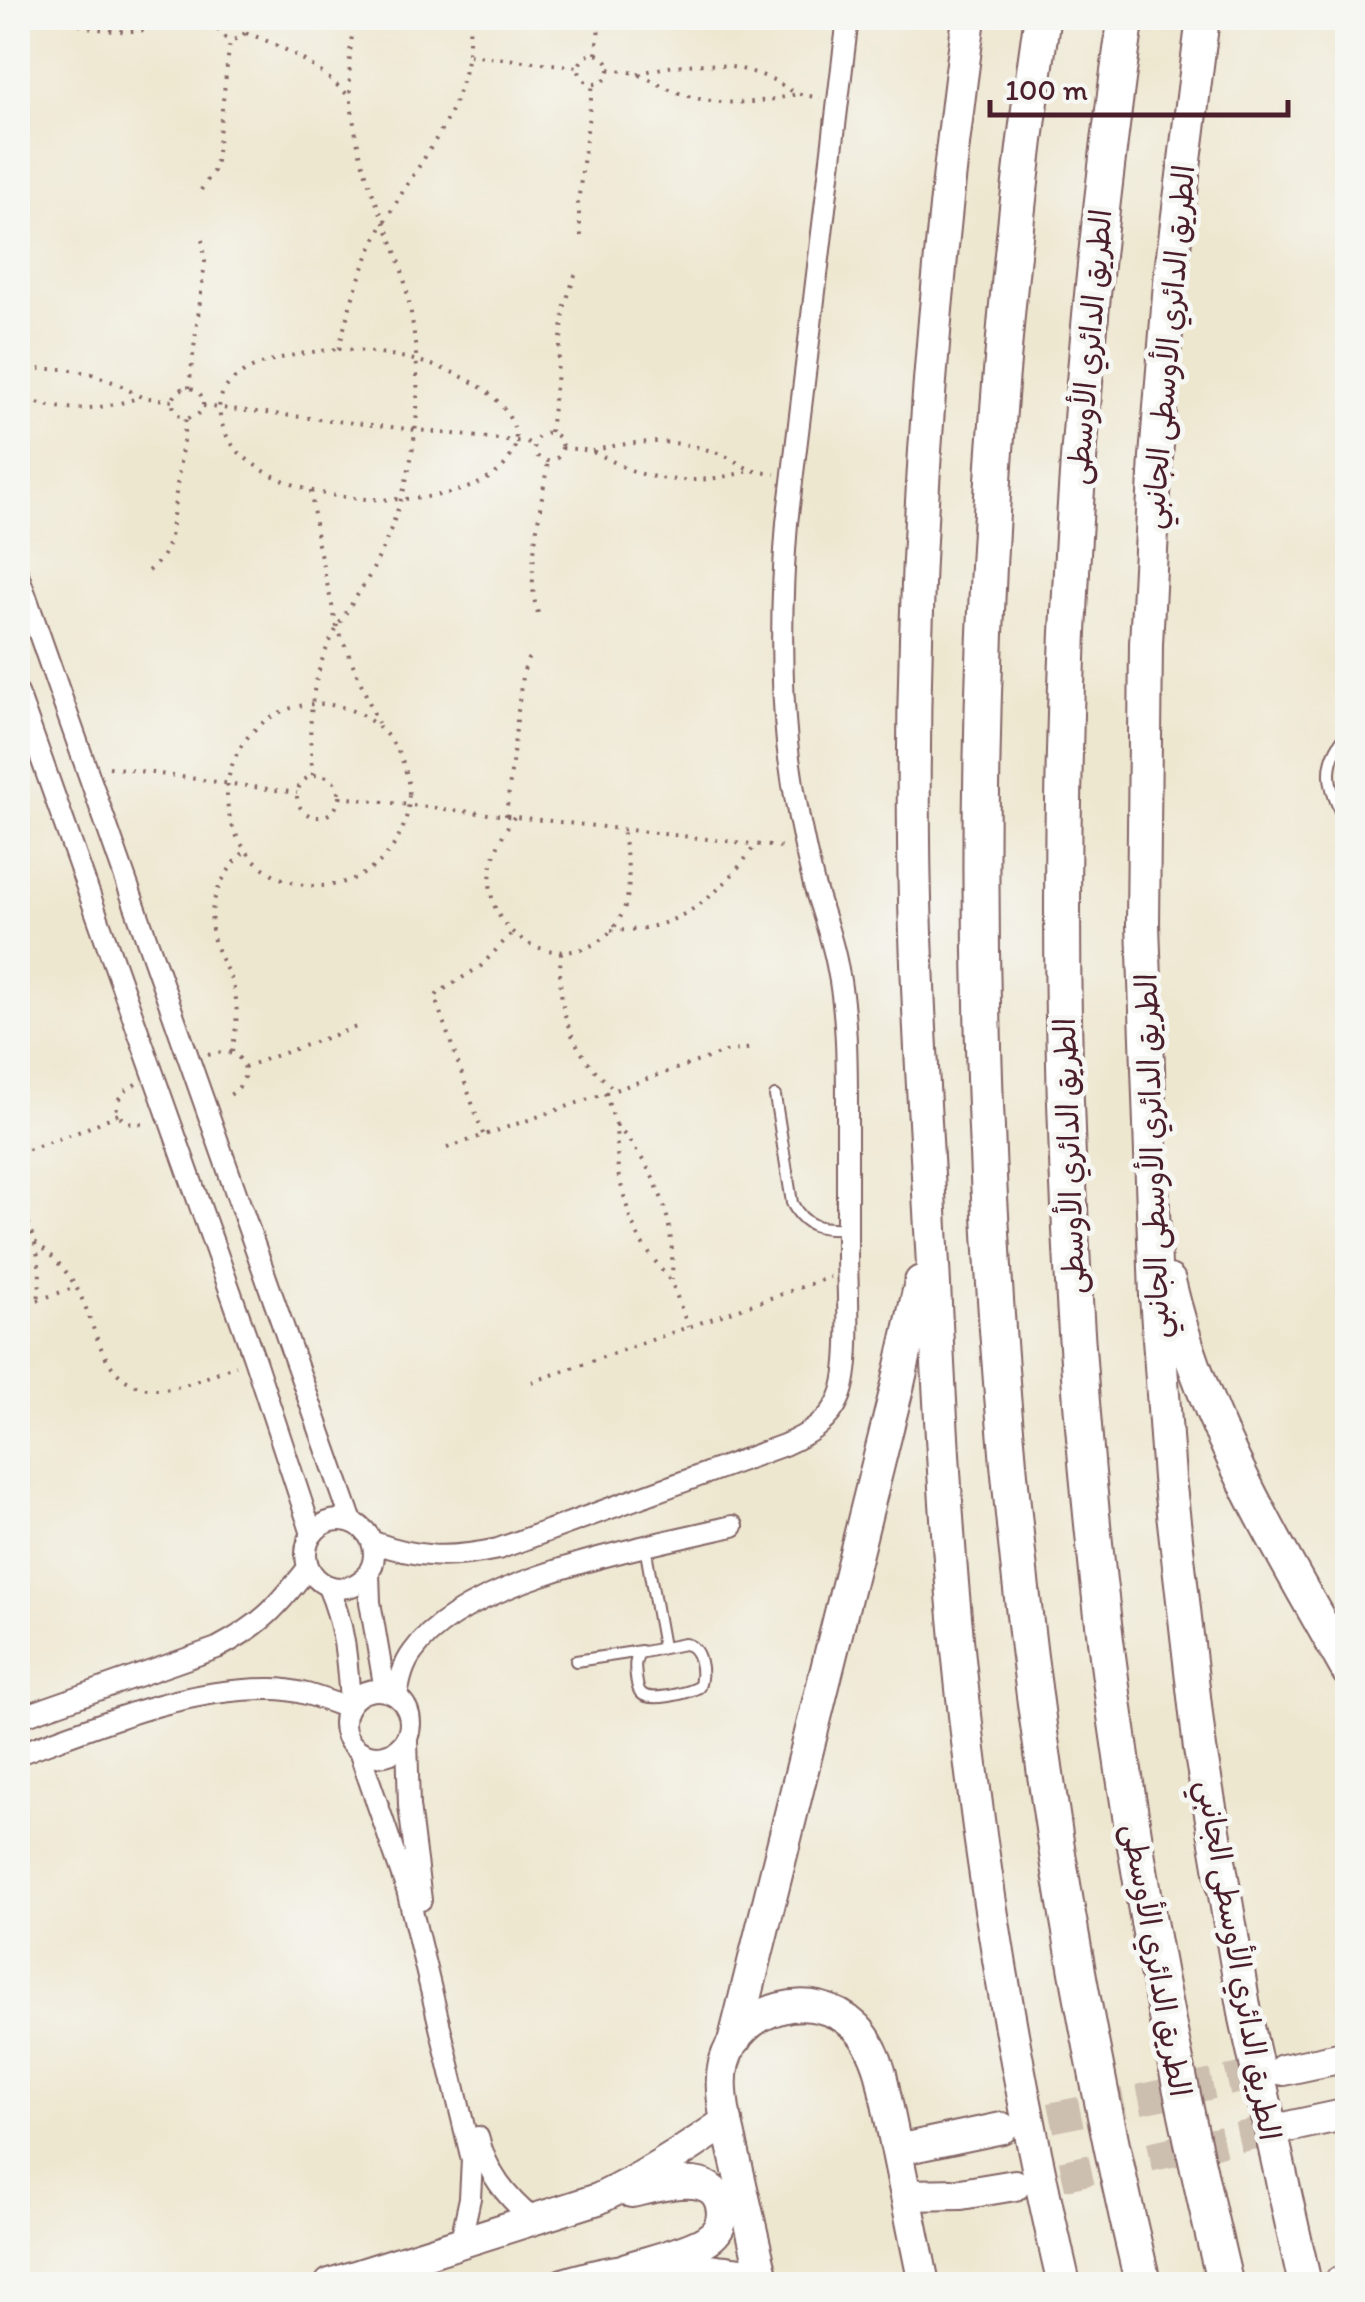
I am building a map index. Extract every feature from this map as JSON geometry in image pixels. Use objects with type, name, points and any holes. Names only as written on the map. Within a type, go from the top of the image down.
[{"type":"highway","points":[[969,18],[931,354],[916,643],[916,934],[945,1506],[960,1674],[992,1916],[1064,2284]]},
{"type":"highway","points":[[1042,18],[1012,260],[989,547],[980,835],[986,1142],[1002,1405],[1036,1719],[1088,2031],[1143,2284]]},
{"type":"highway","name":"الطريق الدائري الأوسطى","points":[[1126,18],[1090,322],[1067,644],[1062,928],[1074,1306],[1089,1490],[1122,1763],[1169,2034],[1226,2284]]},
{"type":"highway","name":"الطريق الدائري الأوسطى الجانبي","points":[[1203,18],[1171,271],[1148,588],[1143,924],[1157,1314],[1169,1478],[1200,1749],[1246,2018],[1306,2284]]},
{"type":"highway","points":[[1154,1204],[1172,1294],[1216,1424],[1256,1506],[1348,1671]]},
{"type":"highway","points":[[736,2039],[898,1384],[931,1223]]},
{"type":"main road","points":[[627,2268],[677,2266],[763,2280],[726,2120],[722,2080],[728,2052],[756,2018],[784,2006],[813,2006],[841,2015],[863,2035],[877,2061],[924,2284]]},
{"type":"main road","points":[[1284,2070],[1348,2056]]},
{"type":"main road","points":[[1292,2126],[1348,2114]]},
{"type":"main road","points":[[330,2284],[598,2199],[677,2156],[726,2120]]},
{"type":"main road","points":[[897,2150],[1002,2128]]},
{"type":"main road","points":[[943,2140],[931,2150],[926,2172],[931,2186],[943,2195]]},
{"type":"main road","points":[[563,2284],[703,2243],[712,2237],[721,2220],[719,2201],[706,2186],[687,2182],[598,2199]]},
{"type":"main road","points":[[906,2195],[979,2192],[1015,2185]]},
{"type":"street","points":[[373,1542],[406,1554],[436,1556],[498,1549],[807,1435],[826,1418],[840,1397],[846,1373],[847,1271],[843,1002],[795,797],[781,639],[787,523],[848,18]]},
{"type":"street","points":[[18,574],[352,1522]]},
{"type":"street","points":[[18,693],[254,1358],[312,1534]]},
{"type":"street","points":[[330,1521],[352,1522],[361,1526],[373,1542],[375,1558],[362,1581],[340,1589],[328,1586],[308,1568],[307,1544],[320,1526],[330,1521]]},
{"type":"street","points":[[391,1693],[412,1652],[452,1615],[476,1602],[559,1570],[733,1526]]},
{"type":"street","points":[[18,1718],[218,1648],[271,1614],[308,1568]]},
{"type":"street","points":[[369,1573],[370,1602],[391,1693]]},
{"type":"street","points":[[328,1586],[345,1638],[349,1705]]},
{"type":"street","points":[[18,1754],[134,1712],[204,1695],[274,1688],[349,1705]]},
{"type":"street","points":[[460,2244],[470,2198],[472,2160],[407,1890],[359,1751],[344,1732],[349,1705],[360,1694],[372,1690],[391,1693],[406,1704],[410,1716],[408,1795],[418,1887],[483,2156],[512,2202],[534,2220]]},
{"type":"street","points":[[359,1751],[385,1755],[407,1740]]},
{"type":"lane","points":[[1348,732],[1336,745],[1328,776],[1348,830]]},
{"type":"lane","points":[[774,1096],[792,1203],[798,1215],[821,1229],[847,1228]]},
{"type":"lane","points":[[645,1546],[663,1647]]},
{"type":"lane","points":[[576,1661],[642,1650],[687,1644],[694,1647],[701,1679],[698,1687],[690,1692],[652,1698],[643,1695],[634,1664],[642,1650]]},
{"type":"path","points":[[59,18],[118,32],[153,30],[186,21],[218,24]]},
{"type":"path","points":[[180,18],[186,21]]},
{"type":"path","points":[[220,18],[221,35],[230,40],[242,37],[247,30],[299,18]]},
{"type":"path","points":[[245,18],[247,30]]},
{"type":"path","points":[[314,775],[310,728],[316,678],[337,627],[375,566],[401,499],[415,430],[417,361],[407,292],[355,130],[350,60],[355,18]]},
{"type":"path","points":[[338,350],[349,306],[385,222],[454,107],[464,82],[469,18]]},
{"type":"path","points":[[596,54],[600,18]]},
{"type":"path","points":[[247,30],[303,58],[351,98]]},
{"type":"path","points":[[200,190],[216,161],[230,40]]},
{"type":"path","points":[[588,54],[596,54],[608,62],[609,70],[604,80],[593,84],[582,78],[579,66],[588,54]]},
{"type":"path","points":[[469,55],[579,66]]},
{"type":"path","points":[[609,70],[638,74],[675,92],[716,102],[771,101],[798,94],[774,80],[720,64],[664,66],[638,74]]},
{"type":"path","points":[[580,236],[578,203],[593,84]]},
{"type":"path","points":[[189,388],[205,260],[199,234]]},
{"type":"path","points":[[550,432],[565,305],[575,275]]},
{"type":"path","points":[[338,350],[391,354],[417,361],[460,376],[506,410],[517,441],[498,472],[457,492],[430,498],[312,491],[243,457],[222,426],[218,408],[227,388],[241,374],[263,363],[338,350]]},
{"type":"path","points":[[18,372],[39,368],[92,374],[141,397]]},
{"type":"path","points":[[189,388],[200,394],[203,406],[197,415],[186,418],[176,412],[174,401],[176,394],[189,388]]},
{"type":"path","points":[[18,396],[74,410],[97,409],[141,397],[174,401]]},
{"type":"path","points":[[203,406],[534,443]]},
{"type":"path","points":[[148,571],[166,551],[170,538],[186,418]]},
{"type":"path","points":[[550,432],[562,448],[558,457],[548,461],[536,456],[534,443],[543,433],[550,432]]},
{"type":"path","points":[[562,448],[592,451],[632,442],[674,442],[728,457],[752,470],[725,478],[670,480],[629,470],[592,451]]},
{"type":"path","points":[[538,613],[532,581],[548,461]]},
{"type":"path","points":[[312,491],[317,540],[337,627],[380,728]]},
{"type":"path","points":[[506,816],[522,676],[533,652]]},
{"type":"path","points":[[329,704],[357,712],[380,728],[398,750],[408,777],[410,805],[392,850],[375,867],[331,886],[283,880],[262,868],[245,851],[226,807],[226,783],[235,756],[251,732],[274,715],[300,705],[329,704]]},
{"type":"path","points":[[85,764],[297,793]]},
{"type":"path","points":[[314,775],[330,778],[340,797],[331,813],[315,817],[301,809],[297,793],[306,779],[314,775]]},
{"type":"path","points":[[340,797],[806,850]]},
{"type":"path","points":[[514,817],[494,854],[493,898],[500,918],[512,934],[527,944],[562,952],[596,942],[610,930],[625,906],[628,870],[622,829]]},
{"type":"path","points":[[610,930],[645,930],[688,911],[722,887],[756,844]]},
{"type":"path","points":[[232,1052],[236,1000],[214,940],[212,907],[218,886],[245,851]]},
{"type":"path","points":[[483,1135],[435,998],[438,992],[481,966],[512,934]]},
{"type":"path","points":[[562,952],[559,978],[568,1029],[596,1073],[615,1090]]},
{"type":"path","points":[[244,1066],[362,1024]]},
{"type":"path","points":[[447,1148],[725,1052],[753,1048]]},
{"type":"path","points":[[190,1061],[222,1050],[232,1052],[244,1066],[243,1084],[237,1092],[206,1104]]},
{"type":"path","points":[[153,1075],[123,1091],[116,1106],[118,1114],[134,1125],[169,1120]]},
{"type":"path","points":[[605,1093],[616,1125],[618,1174],[632,1221],[642,1244],[672,1283],[688,1328]]},
{"type":"path","points":[[18,1153],[118,1114]]},
{"type":"path","points":[[616,1125],[647,1164],[662,1198],[671,1234],[672,1283]]},
{"type":"path","points":[[18,1192],[40,1261],[38,1300]]},
{"type":"path","points":[[35,1242],[51,1254],[76,1287],[103,1357],[118,1374],[137,1385],[160,1389],[182,1385],[254,1358]]},
{"type":"path","points":[[532,1382],[847,1271]]},
{"type":"path","points":[[18,1307],[76,1287]]},
{"type":"tunnel","points":[[1007,2127],[1280,2070]]},
{"type":"tunnel","points":[[1018,2185],[1292,2126]]}]
